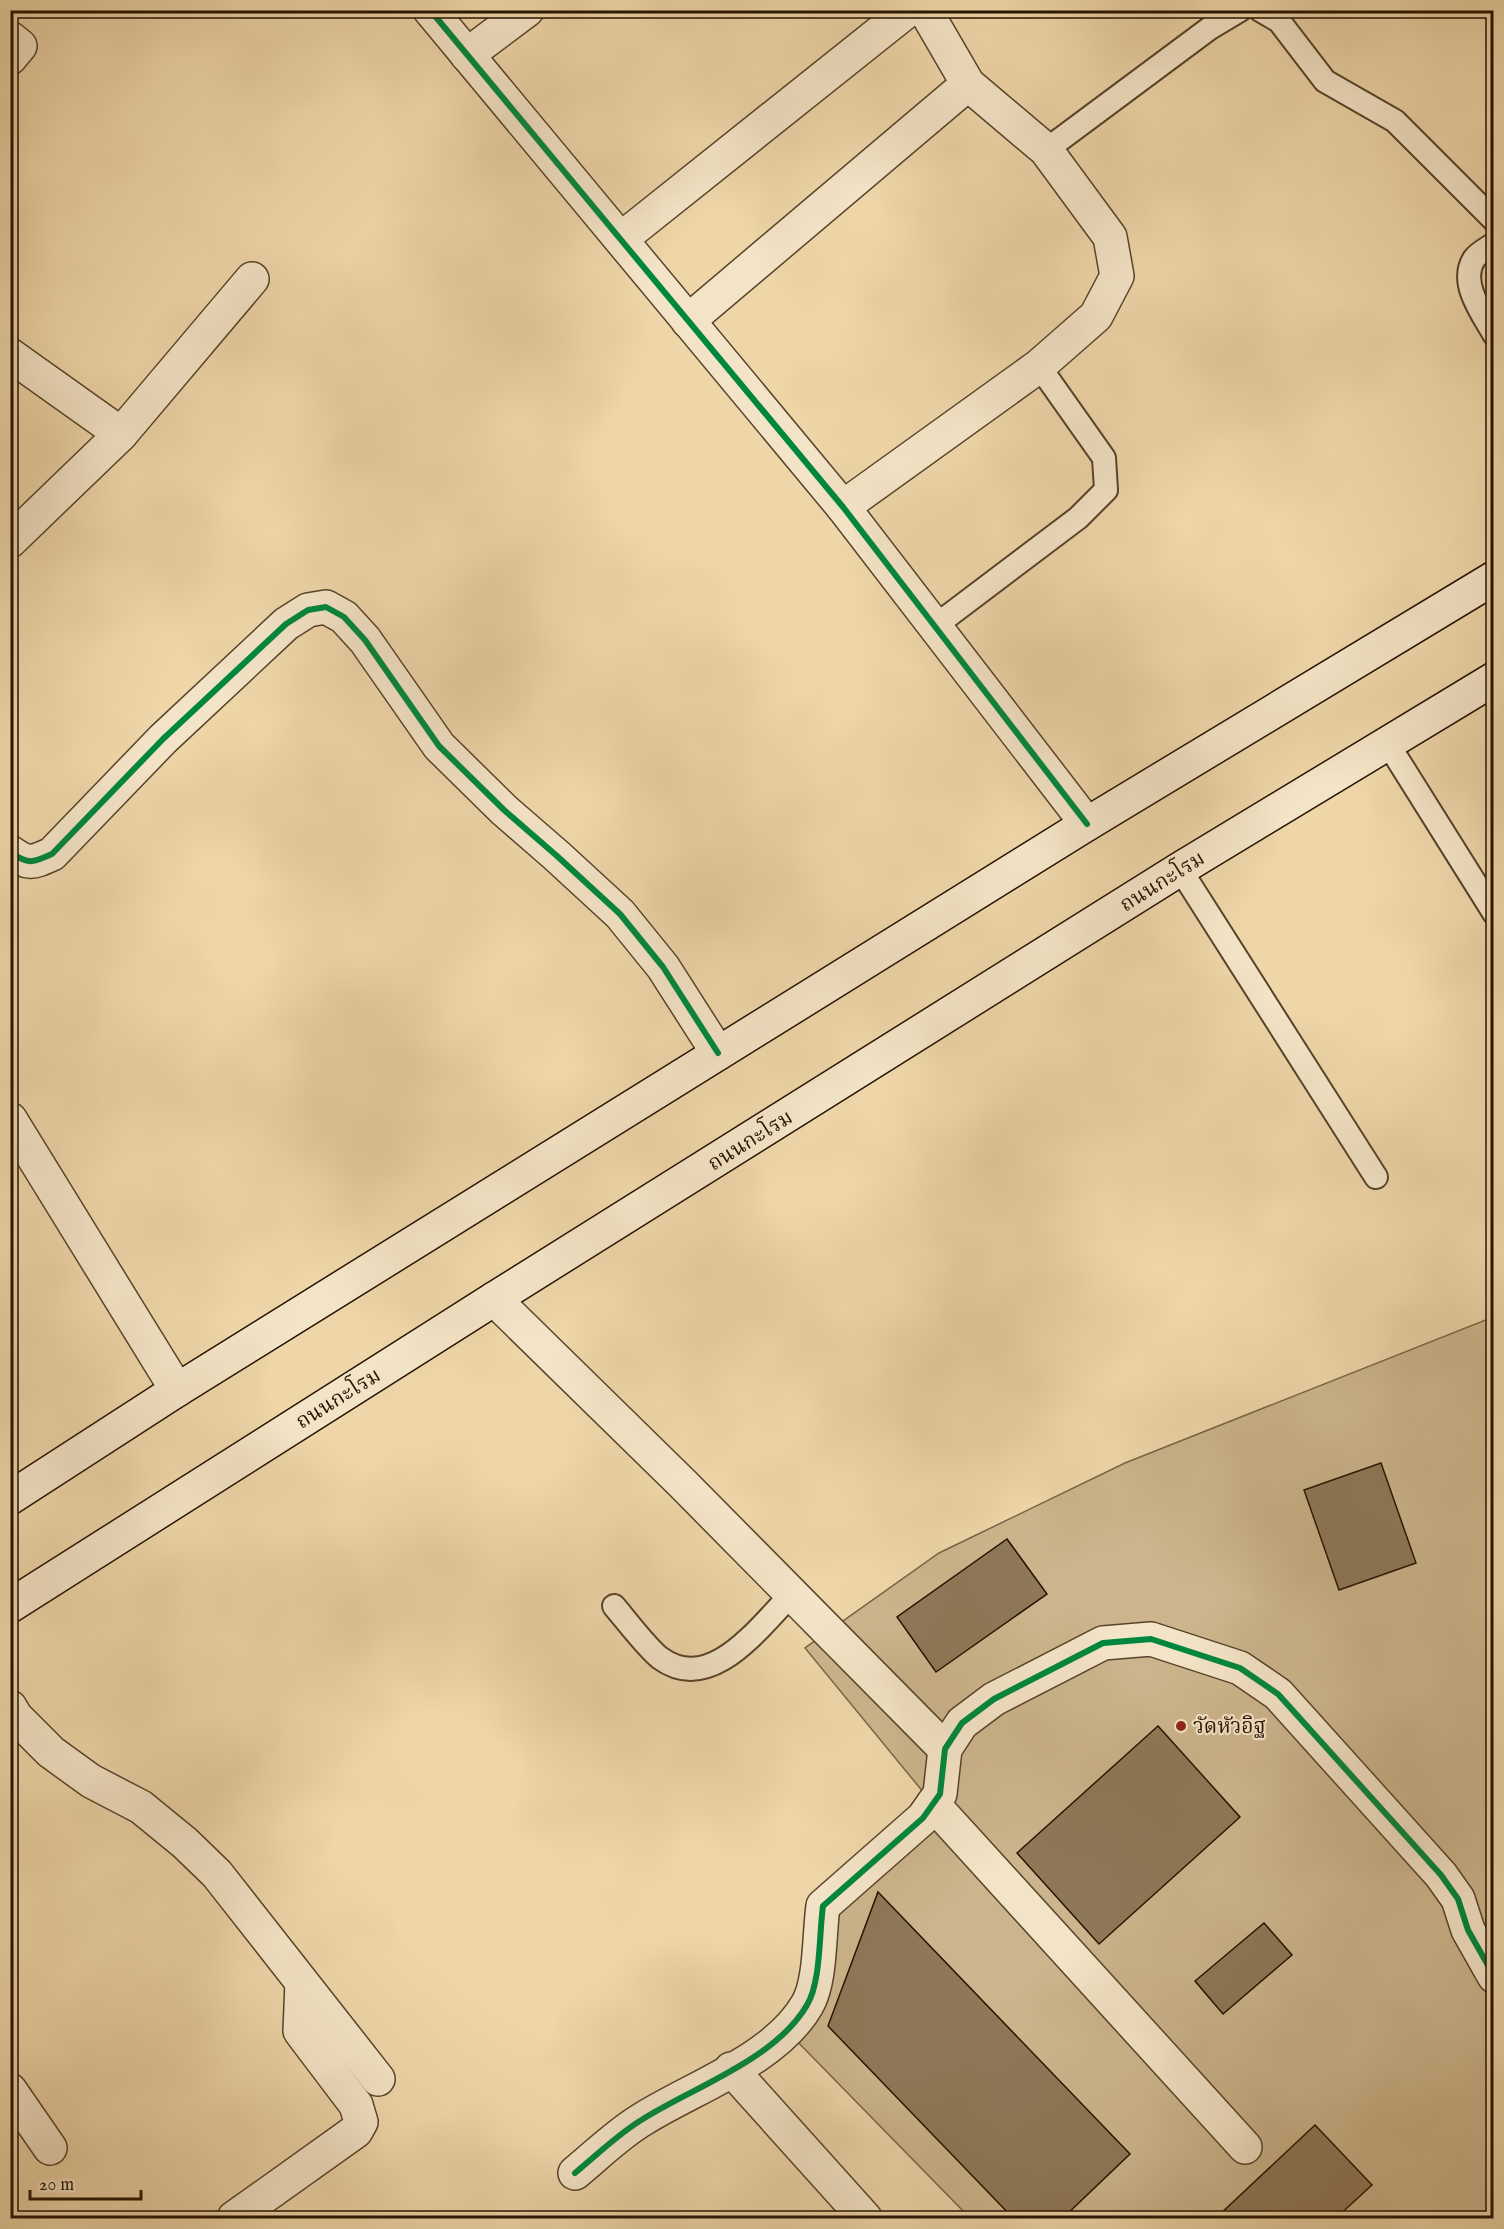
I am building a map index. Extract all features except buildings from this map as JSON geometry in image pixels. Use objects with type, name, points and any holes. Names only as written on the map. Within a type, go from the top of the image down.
[{"type":"street","points":[[430,10],[843,507],[1087,824]]},
{"type":"street","points":[[467,55],[527,10]]},
{"type":"street","points":[[621,239],[908,10]]},
{"type":"street","points":[[843,507],[1039,366],[1096,316],[1118,276],[1110,237],[1046,150],[968,84],[925,10]]},
{"type":"street","points":[[10,38],[20,46],[10,58]]},
{"type":"street","points":[[688,321],[968,84]]},
{"type":"street","points":[[10,541],[121,434],[252,279]]},
{"type":"street","points":[[10,355],[121,434]]},
{"type":"street","points":[[10,1498],[177,1390],[1087,824],[1494,578]]},
{"type":"street","points":[[10,852],[22,861],[33,863],[52,854],[163,739],[286,624],[308,610],[326,607],[344,617],[365,640],[440,746],[504,810],[620,914],[663,966],[718,1053]]},
{"type":"street","name":"ถนนกะโรม","points":[[12,1603],[1180,869],[1494,679]]},
{"type":"street","points":[[10,1119],[177,1390]]},
{"type":"street","points":[[494,1299],[682,1483],[945,1749]]},
{"type":"street","points":[[575,2173],[641,2120],[757,2056],[786,2031],[808,2004],[818,1968],[823,1906],[923,1818],[940,1794],[945,1749],[962,1723],[994,1699],[1103,1643],[1151,1639],[1240,1668],[1278,1694],[1442,1875],[1458,1899],[1468,1930],[1494,1976]]},
{"type":"street","points":[[10,1707],[51,1752],[91,1781],[141,1807],[185,1843],[217,1874],[378,2079]]},
{"type":"street","points":[[933,1804],[1245,2147]]},
{"type":"street","points":[[234,2218],[356,2131],[361,2122],[356,2105],[300,2031],[302,1983]]},
{"type":"street","points":[[731,2070],[865,2218]]},
{"type":"street","points":[[10,2090],[50,2148]]},
{"type":"lane","points":[[1046,150],[1210,28],[1240,10]]},
{"type":"lane","points":[[1260,10],[1279,21],[1325,81],[1395,121],[1494,220]]},
{"type":"lane","points":[[1494,244],[1474,258],[1469,279],[1473,298],[1494,334]]},
{"type":"lane","points":[[935,626],[1078,518],[1106,490],[1104,458],[1039,366]]},
{"type":"lane","points":[[1388,744],[1494,913]]},
{"type":"lane","points":[[1180,869],[1376,1177]]},
{"type":"lane","points":[[614,1606],[660,1657],[684,1670],[707,1668],[731,1655],[791,1595]]},
{"type":"shaded area","name":"วัดหัวอิฐ","points":[[1493,1317],[1493,2218],[970,2218],[787,2031],[836,1893],[933,1804],[805,1648],[939,1553],[1125,1463]]},
{"type":"cycle path","points":[[430,10],[843,507],[1087,824]]},
{"type":"cycle path","points":[[10,852],[26,861],[52,854],[163,739],[286,624],[308,610],[326,607],[344,617],[365,640],[439,746],[504,810],[620,914],[663,967],[718,1053]]},
{"type":"cycle path","points":[[575,2173],[634,2125],[755,2056],[793,2024],[807,2005],[815,1984],[823,1906],[923,1818],[940,1794],[945,1749],[962,1723],[994,1699],[1103,1643],[1151,1639],[1240,1668],[1278,1694],[1441,1875],[1458,1899],[1468,1930],[1494,1976]]},
{"type":"place","name":"วัดหัวอิฐ","points":[[1181,1726]]}]
